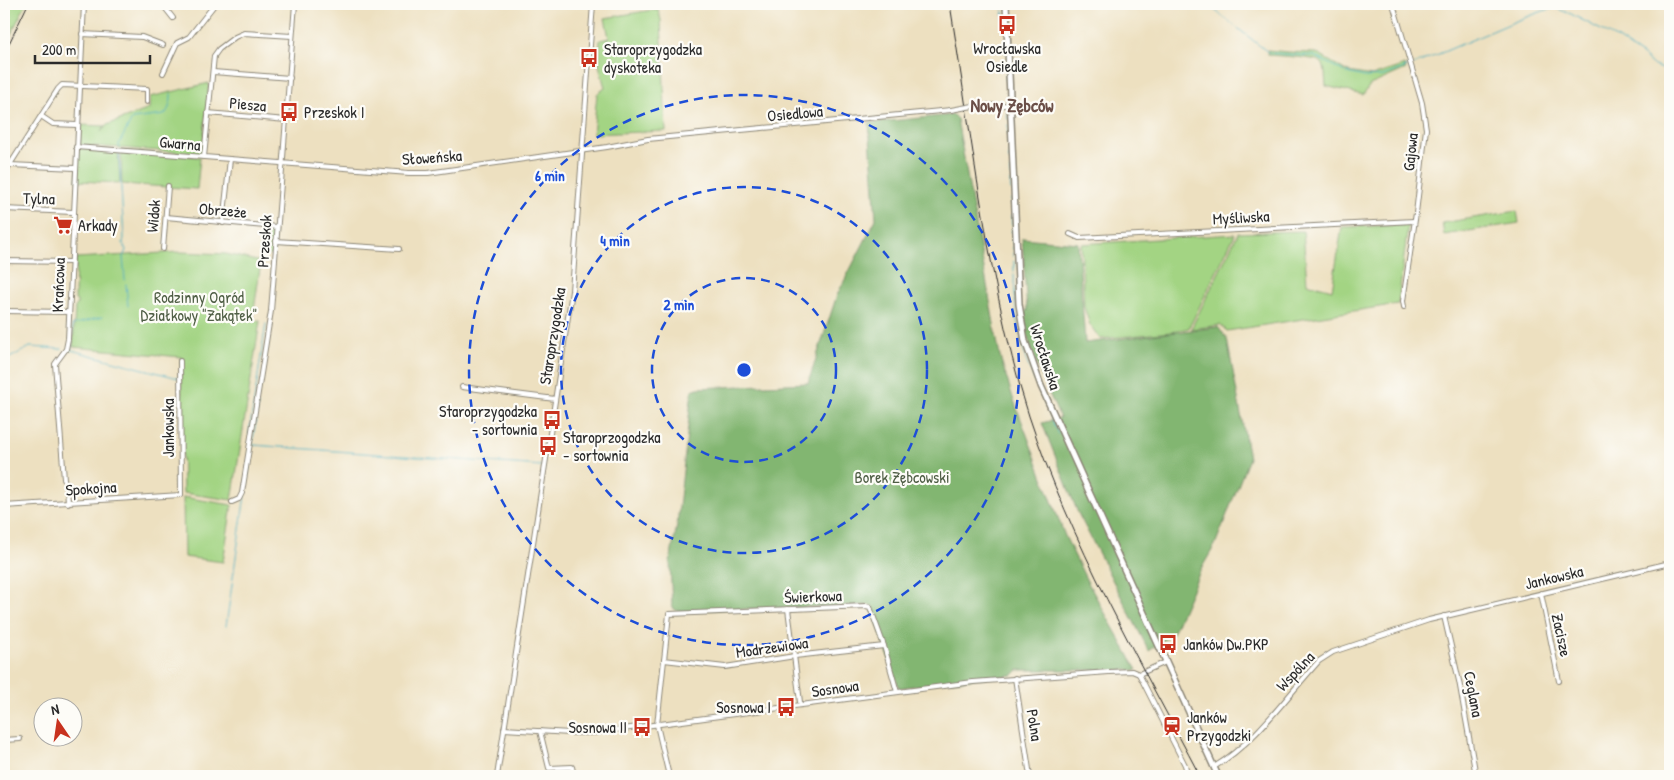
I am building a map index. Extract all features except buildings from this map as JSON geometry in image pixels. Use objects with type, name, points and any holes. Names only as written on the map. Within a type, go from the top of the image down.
[{"type":"main road","name":"Wrocławska","points":[[1006,4],[1018,297],[1026,347],[1041,386],[1214,767]]},
{"type":"main road","points":[[1214,767],[1218,776]]},
{"type":"street","name":"Krańcowa","points":[[68,503],[67,486],[64,479],[55,364],[67,345],[84,4]]},
{"type":"street","points":[[162,4],[173,18]]},
{"type":"street","points":[[163,74],[176,43],[189,37],[215,4]]},
{"type":"street","name":"Przeskok","points":[[232,502],[239,499],[243,488],[271,311],[295,4]]},
{"type":"street","name":"Staroprzygodzka","points":[[497,776],[572,291],[593,4]]},
{"type":"street","name":"Gajowa","points":[[1393,4],[1422,103],[1426,128],[1416,213],[1402,301],[1404,307]]},
{"type":"street","name":"Piesza","points":[[204,157],[214,56],[216,52],[240,34],[248,32],[292,36]]},
{"type":"street","points":[[82,34],[142,37],[163,45]]},
{"type":"street","name":"Piesza","points":[[213,72],[290,78]]},
{"type":"street","points":[[4,174],[60,87],[80,85],[147,89],[147,102]]},
{"type":"street","name":"Osiedlowa","points":[[582,150],[648,139],[951,110],[973,106],[1010,105]]},
{"type":"street","name":"Piesza","points":[[208,113],[286,120]]},
{"type":"street","points":[[41,116],[53,124],[77,125]]},
{"type":"street","name":"Gwarna","points":[[76,148],[282,164]]},
{"type":"street","name":"Słoweńska","points":[[282,164],[428,173],[582,150]]},
{"type":"street","points":[[223,223],[230,159]]},
{"type":"street","points":[[10,164],[75,168]]},
{"type":"street","name":"Widok","points":[[163,249],[168,186]]},
{"type":"street","name":"Tylna","points":[[4,209],[73,212]]},
{"type":"street","name":"Obrzeże","points":[[166,218],[277,227]]},
{"type":"street","name":"Myśliwska","points":[[1070,234],[1079,238],[1414,221]]},
{"type":"street","points":[[276,241],[399,249]]},
{"type":"street","points":[[4,260],[71,262]]},
{"type":"street","points":[[4,311],[69,312]]},
{"type":"street","name":"Jankowska","points":[[180,362],[181,495]]},
{"type":"street","points":[[462,387],[555,399]]},
{"type":"street","name":"Spokojna","points":[[4,506],[181,495]]},
{"type":"street","name":"Jankowska","points":[[1444,616],[1670,563]]},
{"type":"street","name":"Zacisze","points":[[1541,593],[1559,681]]},
{"type":"street","name":"Świerkowa","points":[[664,660],[669,614],[866,606],[870,608],[884,646],[897,692]]},
{"type":"street","points":[[788,609],[800,702]]},
{"type":"street","name":"Wspólna","points":[[1214,767],[1233,754],[1248,740],[1323,658],[1410,626],[1444,616]]},
{"type":"street","name":"Ceglana","points":[[1444,616],[1459,681],[1476,776]]},
{"type":"street","name":"Modrzewiowa","points":[[664,660],[725,667],[795,656],[884,646]]},
{"type":"street","points":[[664,660],[658,725],[669,776]]},
{"type":"street","name":"Sosnowa","points":[[504,729],[593,733],[973,682],[1109,672],[1132,672],[1139,674],[1166,662]]},
{"type":"street","points":[[1139,674],[1185,765],[1188,776]]},
{"type":"street","name":"Polna","points":[[1015,678],[1030,776]]},
{"type":"street","points":[[540,732],[549,768],[572,767],[574,776]]},
{"type":"street","points":[[4,740],[20,739]]},
{"type":"green space","points":[[12,4],[26,4],[4,48],[4,9]]},
{"type":"green space","points":[[658,9],[661,20],[666,131],[593,134],[597,94],[605,88],[599,65],[600,40],[609,38],[605,18]]},
{"type":"green space","points":[[1267,50],[1316,53],[1348,72],[1372,76],[1405,65],[1406,69],[1370,85],[1363,95],[1326,86],[1323,64],[1317,60],[1268,55]]},
{"type":"green space","points":[[209,83],[202,154],[78,145],[80,125],[105,126],[101,132],[107,125],[149,109],[150,97]]},
{"type":"green space","name":"Borek Zębcowski","points":[[953,115],[957,119],[1000,357],[1013,398],[1065,536],[1087,581],[1137,670],[1018,670],[1013,675],[899,688],[871,605],[677,611],[672,607],[670,561],[677,525],[692,390],[698,388],[808,383],[837,295],[876,219],[869,123]]},
{"type":"green space","points":[[79,148],[118,151],[120,183],[76,181]]},
{"type":"green space","points":[[121,151],[200,157],[197,189],[122,184]]},
{"type":"green space","points":[[1517,211],[1519,223],[1444,235],[1442,223]]},
{"type":"green space","points":[[1408,225],[1398,304],[1227,331],[1220,325],[1191,329],[1238,233],[1303,231],[1307,283],[1332,290],[1342,227]]},
{"type":"green space","points":[[271,229],[275,231],[273,255],[267,255],[265,254],[266,239]]},
{"type":"green space","points":[[1235,234],[1189,328],[1171,332],[1100,339],[1090,325],[1084,307],[1081,244]]},
{"type":"green space","points":[[1022,238],[1078,243],[1085,343],[1218,327],[1227,339],[1249,458],[1215,545],[1201,569],[1173,633],[1149,651],[1078,513],[1042,423],[1060,418],[1028,339],[1022,312],[1027,311]]},
{"type":"green space","name":"Rodzinny Ogród Działkowy \"Zakątek\"","points":[[180,252],[226,254],[261,262],[253,317],[254,321],[260,321],[232,500],[183,493],[181,357],[73,347],[75,307],[77,305],[75,300],[76,258]]},
{"type":"green space","points":[[183,497],[232,505],[223,562],[184,557]]},
{"type":"waterway","points":[[1003,4],[1004,24]]},
{"type":"waterway","points":[[1207,4],[1269,53],[1314,56],[1347,73],[1365,77],[1383,76],[1409,66]]},
{"type":"waterway","points":[[1555,8],[1564,4]]},
{"type":"waterway","points":[[1413,65],[1516,21],[1555,8],[1571,14],[1616,38],[1643,56],[1654,66],[1670,73]]},
{"type":"waterway","points":[[1005,47],[1005,53]]},
{"type":"waterway","points":[[1005,60],[1006,68]]},
{"type":"waterway","points":[[1006,74],[1006,80]]},
{"type":"waterway","points":[[119,147],[132,119],[164,115],[170,105],[171,94]]},
{"type":"waterway","points":[[1007,112],[1008,119]]},
{"type":"waterway","points":[[1008,125],[1008,133]]},
{"type":"waterway","points":[[1008,140],[1009,146]]},
{"type":"waterway","points":[[1009,152],[1009,160]]},
{"type":"waterway","points":[[119,153],[123,243],[126,250],[123,257],[125,280]]},
{"type":"waterway","points":[[1010,170],[1010,176]]},
{"type":"waterway","points":[[1010,181],[1011,190]]},
{"type":"waterway","points":[[1011,199],[1011,205]]},
{"type":"waterway","points":[[1011,216],[1012,225]]},
{"type":"waterway","points":[[1012,238],[1013,249]]},
{"type":"waterway","points":[[1014,261],[1014,271]]},
{"type":"waterway","points":[[1014,275],[1016,316],[1026,360],[1058,434]]},
{"type":"waterway","points":[[126,284],[128,306]]},
{"type":"waterway","points":[[69,350],[71,350],[72,325],[102,317]]},
{"type":"waterway","points":[[249,434],[266,324]]},
{"type":"waterway","points":[[4,361],[30,347],[62,349]]},
{"type":"waterway","points":[[71,350],[178,378]]},
{"type":"waterway","points":[[226,626],[258,405]]},
{"type":"waterway","points":[[253,445],[542,466]]},
{"type":"railway","points":[[4,54],[28,4]]},
{"type":"railway","points":[[950,4],[993,269],[1012,357],[1029,416],[1046,463],[1085,555],[1200,776]]},
{"type":"place","name":"Wrocławska Osiedle","points":[[1007,25]]},
{"type":"place","name":"Staroprzygodzka dyskoteka","points":[[589,58]]},
{"type":"place","name":"Przeskok I","points":[[289,112]]},
{"type":"place","name":"Arkady","points":[[63,225]]},
{"type":"place","name":"Staroprzygodzka - sortownia","points":[[552,420]]},
{"type":"place","name":"Staroprzogodzka - sortownia","points":[[548,446]]},
{"type":"place","name":"Janków Dw.PKP","points":[[1168,644]]},
{"type":"place","name":"Sosnowa I","points":[[786,707]]},
{"type":"place","name":"Janków Przygodzki","points":[[1172,726]]},
{"type":"place","name":"Sosnowa II","points":[[642,727]]},
{"type":"district","name":"Nowy Zębców","points":[[1012,105]]}]
